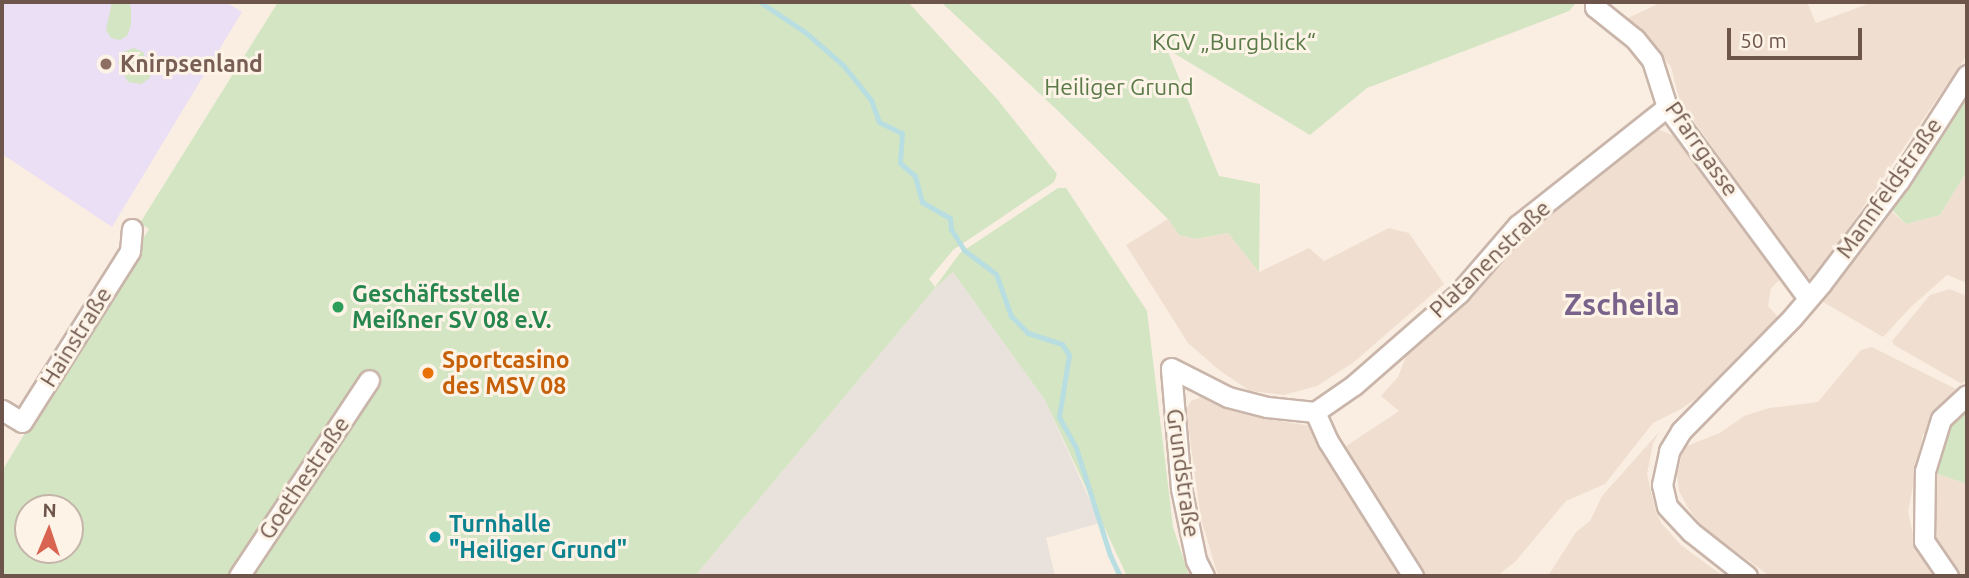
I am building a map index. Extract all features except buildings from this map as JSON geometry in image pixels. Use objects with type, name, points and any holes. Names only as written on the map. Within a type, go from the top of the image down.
[{"type":"street","name":"Pfarrgasse","points":[[1595,4],[1635,39],[1652,60],[1667,107],[1808,298]]},
{"type":"street","name":"Mannfeldstraße","points":[[1747,576],[1691,532],[1667,506],[1662,485],[1669,451],[1682,431],[1792,318],[1808,298],[1899,181],[1967,75]]},
{"type":"street","name":"Platanenstraße","points":[[1315,412],[1354,384],[1458,293],[1518,225],[1667,107]]},
{"type":"street","name":"Hainstraße","points":[[2,410],[22,422],[130,251],[132,229]]},
{"type":"street","name":"Grundstraße","points":[[1204,576],[1196,560],[1181,488],[1171,368],[1228,397],[1267,407],[1315,412]]},
{"type":"street","name":"Goethestraße","points":[[239,576],[369,380]]},
{"type":"street","points":[[1948,576],[1924,541],[1924,471],[1941,419],[1967,395]]},
{"type":"street","points":[[1315,412],[1328,441],[1413,576]]},
{"type":"shaded area","name":"Knirpsenland","points":[[2,2],[226,2],[242,12],[112,227],[2,154]]},
{"type":"shaded area","points":[[1662,2],[1807,2],[1816,23],[1873,2],[1967,2],[1967,55],[1814,279],[1803,276],[1773,241],[1742,188],[1680,102],[1671,67],[1648,38],[1626,19]]},
{"type":"shaded area","points":[[1658,129],[1679,138],[1782,278],[1771,288],[1768,306],[1778,317],[1728,369],[1723,380],[1681,409],[1653,423],[1605,484],[1566,501],[1515,562],[1497,576],[1423,576],[1343,448],[1399,411],[1381,396],[1398,377],[1410,346],[1520,230],[1591,174]]},
{"type":"shaded area","points":[[1967,171],[1967,283],[1947,275],[1883,337],[1818,299],[1891,211],[1906,224],[1940,215]]},
{"type":"shaded area","points":[[1168,219],[1179,235],[1196,239],[1228,233],[1259,272],[1309,248],[1324,261],[1389,228],[1409,233],[1444,284],[1354,362],[1317,386],[1284,395],[1250,391],[1219,370],[1188,343],[1126,245]]},
{"type":"shaded area","points":[[953,272],[1045,400],[1100,523],[1046,538],[1055,576],[695,576],[935,288]]},
{"type":"shaded area","points":[[1949,289],[1967,296],[1967,379],[1962,384],[1894,345],[1892,341],[1930,295]]},
{"type":"shaded area","points":[[1872,347],[1958,390],[1940,410],[1928,434],[1923,434],[1908,512],[1917,552],[1936,576],[1770,576],[1703,528],[1688,508],[1679,491],[1677,474],[1684,447],[1720,433],[1744,416],[1769,408],[1818,402],[1861,350]]},
{"type":"shaded area","points":[[1202,397],[1261,418],[1312,426],[1404,576],[1218,576],[1201,519],[1186,410],[1191,401]]},
{"type":"shaded area","points":[[1659,432],[1653,444],[1647,474],[1656,512],[1662,524],[1681,545],[1723,576],[1548,576],[1576,532],[1590,521],[1602,496]]},
{"type":"shaded area","points":[[1932,472],[1967,484],[1967,576],[1955,576],[1940,557],[1930,514]]},
{"type":"green space","points":[[112,2],[129,2],[131,8],[131,25],[127,36],[120,40],[111,38],[106,30]]},
{"type":"green space","points":[[278,2],[908,2],[997,99],[1057,174],[1054,182],[953,250],[929,279],[935,287],[960,253],[1058,188],[1066,188],[1147,311],[1173,527],[1189,576],[1127,576],[1045,400],[953,272],[935,288],[695,576],[2,576],[2,471],[149,229],[140,223]]},
{"type":"green space","points":[[941,2],[1577,2],[1569,11],[1367,88],[1310,135],[1167,49],[1219,176],[1260,184],[1259,272],[1228,233],[1196,239],[1179,235],[1168,219],[1054,107]]},
{"type":"green space","points":[[134,48],[143,52],[151,71],[150,78],[141,84],[128,82],[118,63],[120,53]]},
{"type":"green space","points":[[1967,92],[1967,171],[1940,215],[1906,224],[1890,208]]},
{"type":"green space","points":[[1967,408],[1967,484],[1932,472],[1949,424]]},
{"type":"waterway","points":[[760,2],[805,32],[843,65],[871,100],[879,122],[902,133],[900,163],[915,176],[922,202],[950,218],[951,229],[964,250],[996,274],[1011,316],[1028,333],[1062,344],[1069,355],[1059,417],[1076,448],[1110,555],[1120,576]]},
{"type":"place","name":"Knirpsenland","points":[[106,64]]},
{"type":"place","name":"Geschäftsstelle Meißner SV 08 e.V.","points":[[338,307]]},
{"type":"place","name":"Sportcasino des MSV 08","points":[[428,373]]},
{"type":"place","name":"Turnhalle \"Heiliger Grund\"","points":[[435,537]]},
{"type":"district","name":"Zscheila","points":[[1622,304]]},
{"type":"park label","name":"KGV „Burgblick“","points":[[1234,42]]},
{"type":"park label","name":"Heiliger Grund","points":[[1119,87]]}]
